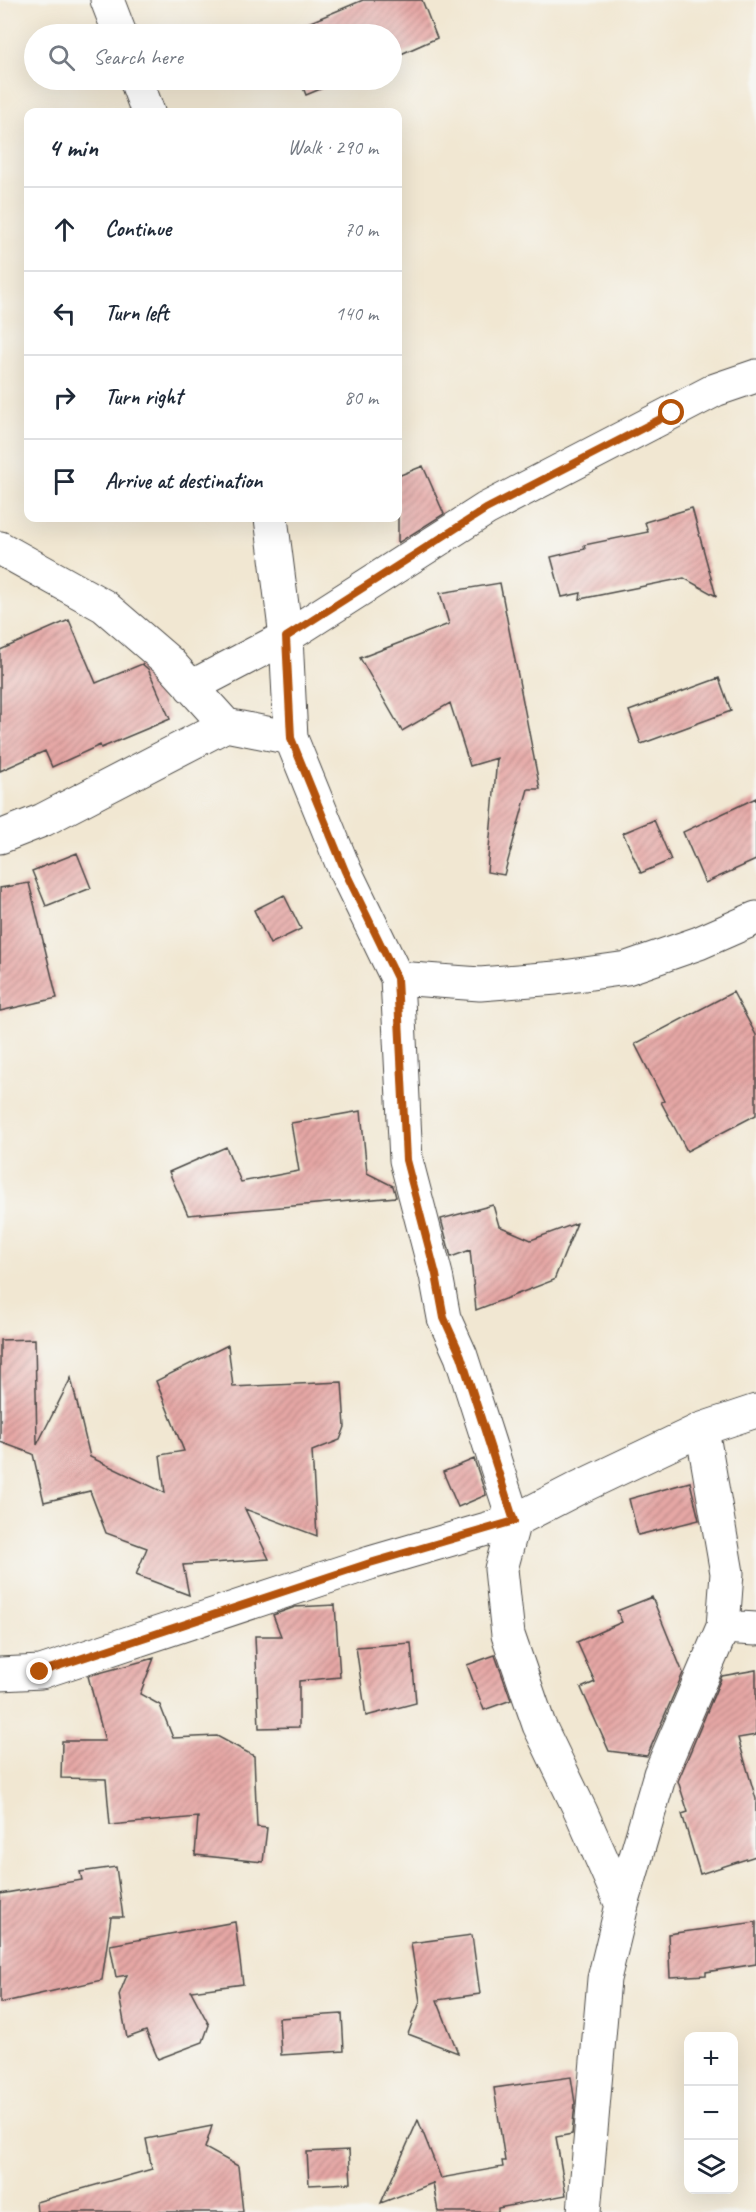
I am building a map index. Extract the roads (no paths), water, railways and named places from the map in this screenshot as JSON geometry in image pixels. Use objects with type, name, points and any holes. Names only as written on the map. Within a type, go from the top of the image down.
[{"type":"street","points":[[107,0],[116,24]]},
{"type":"street","points":[[140,90],[146,108]]},
{"type":"street","points":[[191,687],[286,637],[486,509],[715,390],[756,376]]},
{"type":"street","points":[[272,522],[286,637],[291,738],[345,871],[397,978],[406,1160],[436,1275],[444,1318],[461,1356],[514,1521],[501,1569],[508,1635],[539,1725],[622,1905]]},
{"type":"street","points":[[0,548],[104,606],[169,662],[226,725],[291,738]]},
{"type":"street","points":[[0,837],[42,820],[226,725]]},
{"type":"street","points":[[397,978],[480,984],[556,978],[627,968],[699,943],[756,918]]},
{"type":"street","points":[[0,1674],[40,1672],[370,1563],[514,1521],[702,1429],[756,1411]]},
{"type":"street","points":[[584,2212],[604,1979],[622,1905],[660,1774],[723,1627],[727,1573],[702,1429]]},
{"type":"street","points":[[723,1627],[756,1629]]}]
